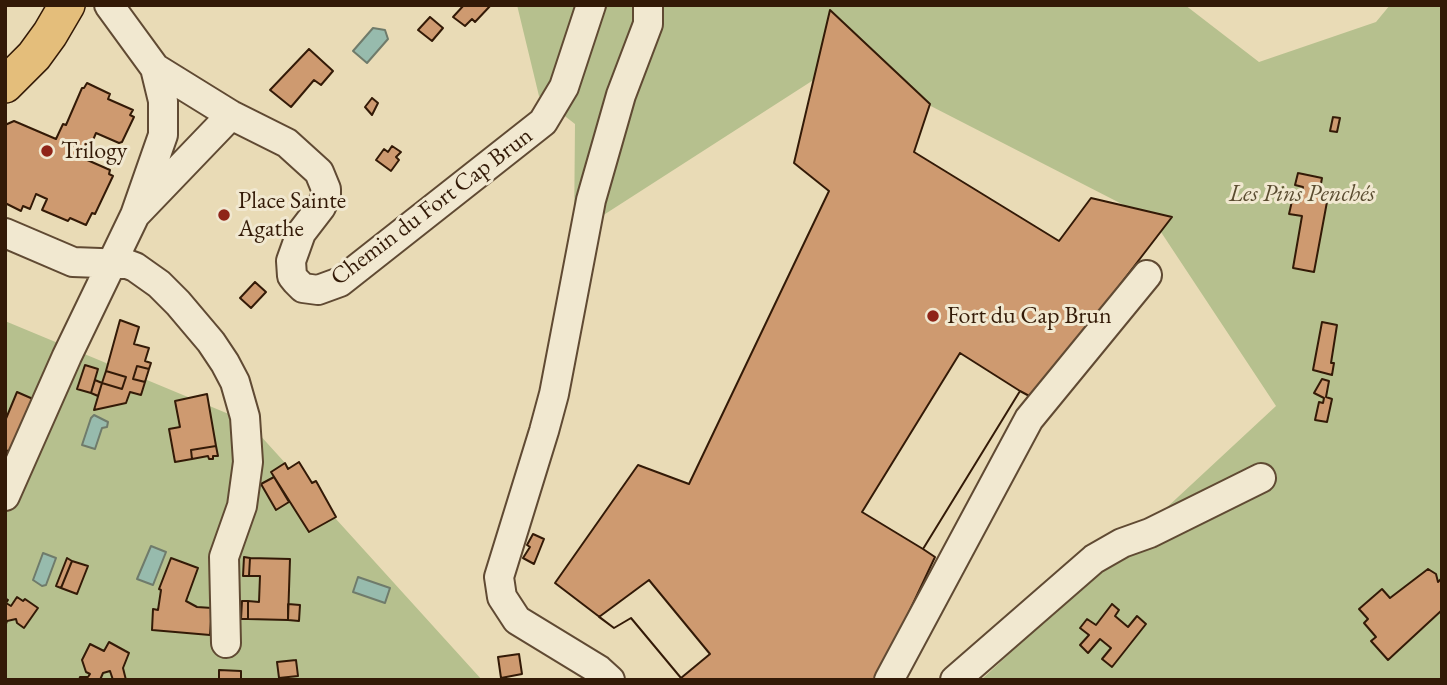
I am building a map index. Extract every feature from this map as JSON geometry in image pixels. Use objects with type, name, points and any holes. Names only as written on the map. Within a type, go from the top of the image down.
[{"type":"main road","points":[[5,56],[33,22],[42,5]]},
{"type":"main road","points":[[5,85],[42,45],[66,5]]},
{"type":"street","name":"Chemin du Fort Cap Brun","points":[[109,5],[155,68],[231,115],[287,143],[307,159],[322,177],[326,189],[325,198],[296,244],[291,261],[291,271],[303,288],[328,288],[340,282],[543,122],[564,87],[591,5]]},
{"type":"street","points":[[610,680],[599,670],[517,620],[502,597],[499,578],[554,394],[591,200],[621,95],[648,24],[648,5]]},
{"type":"street","points":[[5,496],[66,356],[135,215],[163,135],[163,101],[155,68]]},
{"type":"street","points":[[135,215],[231,115]]},
{"type":"street","points":[[5,233],[73,262],[135,267],[159,284],[178,303],[218,352],[235,382],[248,440],[248,462],[242,506],[223,557],[226,643]]},
{"type":"street","points":[[889,680],[1029,419],[1147,275]]},
{"type":"street","points":[[955,680],[1094,559],[1122,543],[1150,533],[1261,478]]},
{"type":"green space","name":"Les Pins Penchés","points":[[517,5],[1185,5],[1259,62],[1376,22],[1390,5],[1442,5],[1442,680],[981,680],[1276,406],[1153,220],[843,61],[574,234],[575,124],[539,96]]},
{"type":"green space","points":[[5,321],[248,422],[482,680],[5,680]]},
{"type":"shaded area","points":[[373,28],[385,30],[388,39],[367,63],[353,51]]},
{"type":"shaded area","points":[[94,415],[108,422],[107,427],[102,428],[95,449],[82,445]]},
{"type":"shaded area","points":[[151,546],[166,552],[153,585],[137,579]]},
{"type":"shaded area","points":[[43,553],[56,558],[46,585],[42,586],[33,580]]},
{"type":"shaded area","points":[[358,577],[390,588],[385,603],[353,592]]},
{"type":"building","points":[[464,5],[491,5],[475,22],[472,19],[465,26],[453,17]]},
{"type":"building","name":"Fort du Cap Brun","points":[[830,10],[930,104],[914,152],[1059,241],[1091,198],[1172,217],[1033,398],[1020,391],[923,549],[935,557],[877,680],[679,680],[681,678],[631,618],[614,628],[555,583],[638,465],[689,484],[829,191],[794,163]]},
{"type":"building","points":[[430,17],[443,28],[432,41],[418,30]]},
{"type":"building","points":[[309,49],[333,71],[321,85],[314,80],[291,107],[270,90]]},
{"type":"building","name":"Trilogy","points":[[87,83],[110,94],[108,99],[133,110],[130,115],[134,117],[122,142],[96,133],[85,159],[110,170],[109,174],[113,176],[95,214],[92,213],[86,225],[70,218],[68,221],[42,210],[47,199],[36,194],[30,209],[23,206],[21,211],[5,203],[5,125],[14,121],[56,139]]},
{"type":"building","points":[[372,98],[378,103],[372,115],[365,107]]},
{"type":"building","points":[[1333,117],[1340,118],[1337,132],[1330,131]]},
{"type":"building","points":[[392,146],[401,152],[391,171],[376,160],[384,149],[388,152]]},
{"type":"building","points":[[1298,173],[1322,178],[1320,189],[1329,191],[1314,272],[1293,268],[1302,216],[1289,214],[1292,201],[1300,202],[1303,187],[1295,185]]},
{"type":"building","points":[[255,282],[266,292],[251,308],[240,298]]},
{"type":"building","points":[[120,320],[139,327],[134,344],[149,348],[145,361],[151,363],[149,369],[137,366],[133,379],[145,382],[141,395],[130,392],[126,403],[94,410],[102,383],[122,389],[126,377],[106,371]]},
{"type":"building","points":[[1322,322],[1337,325],[1331,363],[1334,363],[1332,375],[1313,370]]},
{"type":"building","points":[[960,353],[1020,391],[923,549],[862,512]]},
{"type":"building","points":[[85,365],[98,369],[91,393],[77,389]]},
{"type":"building","points":[[137,366],[149,369],[145,382],[133,379]]},
{"type":"building","points":[[106,371],[126,377],[122,389],[102,383]]},
{"type":"building","points":[[1322,379],[1329,381],[1326,397],[1332,399],[1327,422],[1315,420],[1319,402],[1323,403],[1324,398],[1314,393]]},
{"type":"building","points":[[95,380],[102,383],[98,396],[91,393]]},
{"type":"building","points":[[17,392],[33,399],[11,452],[5,450],[5,421]]},
{"type":"building","points":[[207,394],[216,446],[191,450],[192,459],[175,462],[169,429],[180,427],[175,401]]},
{"type":"building","points":[[216,446],[218,456],[213,456],[213,459],[208,456],[192,459],[191,450]]},
{"type":"building","points":[[299,462],[312,483],[316,481],[336,517],[309,532],[271,472],[285,463],[288,469]]},
{"type":"building","points":[[274,477],[289,502],[276,510],[261,484]]},
{"type":"building","points":[[533,534],[544,539],[534,564],[523,558],[530,547],[527,545]]},
{"type":"building","points":[[244,557],[250,558],[249,576],[243,576]]},
{"type":"building","points":[[67,558],[72,561],[61,588],[56,586]]},
{"type":"building","points":[[171,558],[198,568],[186,601],[197,607],[212,608],[210,635],[152,630],[153,609],[158,610],[159,589]]},
{"type":"building","points":[[250,558],[290,559],[288,620],[248,619],[248,601],[259,602],[260,576],[249,576]]},
{"type":"building","points":[[72,561],[88,566],[77,594],[61,588]]},
{"type":"building","points":[[1428,569],[1436,574],[1438,582],[1442,578],[1442,610],[1388,660],[1371,641],[1376,637],[1364,623],[1368,619],[1359,609],[1382,589],[1390,598]]},
{"type":"building","points":[[649,580],[710,654],[681,678],[631,618],[614,628],[599,617]]},
{"type":"building","points":[[17,597],[38,608],[24,628],[16,619],[7,621],[5,627],[5,598],[8,600],[6,603],[11,606]]},
{"type":"building","points":[[242,601],[248,601],[248,619],[241,619]]},
{"type":"building","points":[[288,604],[300,605],[299,621],[288,620]]},
{"type":"building","points":[[1112,604],[1119,610],[1115,616],[1128,627],[1137,616],[1146,624],[1112,667],[1102,659],[1111,648],[1100,639],[1088,653],[1080,645],[1089,635],[1080,628],[1087,619],[1096,625]]},
{"type":"building","points":[[109,642],[129,653],[123,668],[126,680],[113,680],[110,671],[103,673],[100,680],[79,680],[80,677],[88,677],[90,674],[86,672],[82,660],[90,644],[104,651]]},
{"type":"building","points":[[519,654],[522,674],[501,678],[498,657]]},
{"type":"building","points":[[296,660],[298,676],[279,678],[277,662]]},
{"type":"building","points":[[219,670],[241,671],[241,680],[219,680]]},
{"type":"place","name":"Trilogy","points":[[47,151]]},
{"type":"place","name":"Place Sainte Agathe","points":[[224,215]]},
{"type":"place","name":"Fort du Cap Brun","points":[[933,316]]}]
